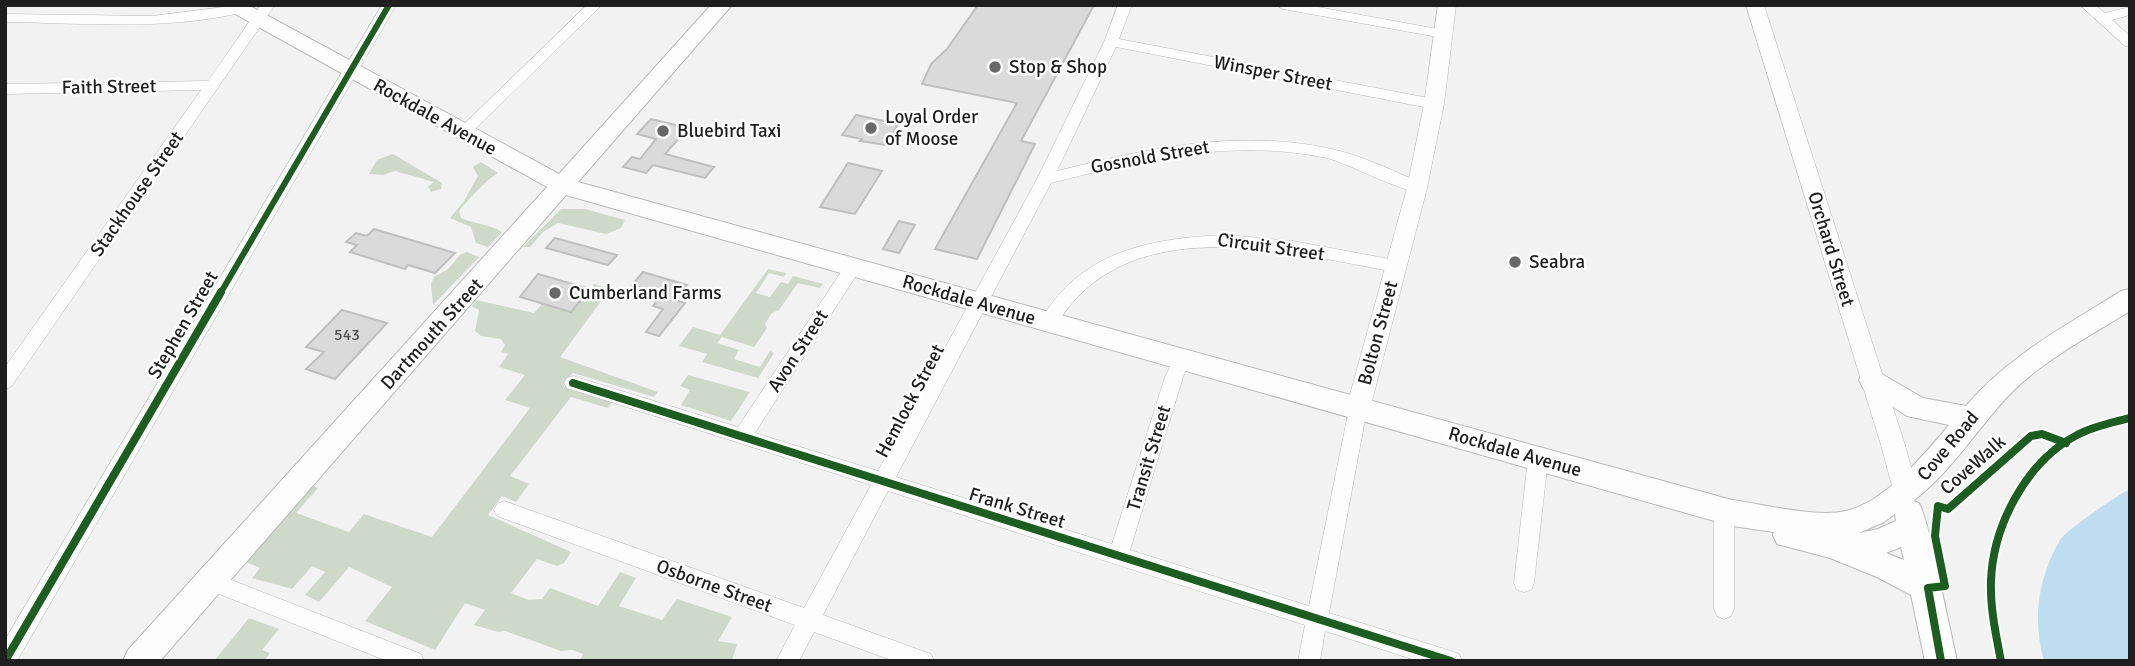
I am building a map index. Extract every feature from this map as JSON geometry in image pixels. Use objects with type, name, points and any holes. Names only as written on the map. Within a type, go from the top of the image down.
[{"type":"main road","name":"Dartmouth Street","points":[[139,661],[722,5]]},
{"type":"main road","name":"Rockdale Avenue","points":[[236,7],[264,12],[350,71],[562,186],[1731,512],[1813,526],[1836,526],[1874,513],[1905,493]]},
{"type":"main road","name":"Cove Road","points":[[1941,661],[1928,589],[1905,493],[1936,463],[1997,390],[2030,362],[2130,298]]},
{"type":"main road","points":[[1873,380],[1917,408],[1972,418]]},
{"type":"main road","name":"Rockdale Avenue","points":[[1731,512],[1782,534],[1843,548],[1868,545],[1913,527]]},
{"type":"main road","points":[[1830,546],[1888,567],[1928,589]]},
{"type":"street","name":"Stephen Street","points":[[5,661],[389,5]]},
{"type":"street","points":[[464,132],[595,5]]},
{"type":"street","name":"Hemlock Street","points":[[787,661],[1045,179],[1111,42],[1125,5]]},
{"type":"street","points":[[1283,5],[1443,34]]},
{"type":"street","name":"Bolton Street","points":[[1309,661],[1358,409],[1417,188],[1434,104],[1447,5]]},
{"type":"street","name":"Orchard Street","points":[[1755,5],[1873,380],[1905,493]]},
{"type":"street","points":[[2087,5],[2130,43]]},
{"type":"street","points":[[5,18],[180,18],[213,15],[236,7]]},
{"type":"street","points":[[2103,18],[2130,11]]},
{"type":"street","name":"Stackhouse Street","points":[[5,382],[264,12]]},
{"type":"street","name":"Winsper Street","points":[[1111,42],[1434,104]]},
{"type":"street","name":"Faith Street","points":[[5,89],[213,85]]},
{"type":"street","name":"Gosnold Street","points":[[1045,179],[1176,149],[1252,145],[1329,154],[1417,188]]},
{"type":"street","name":"Circuit Street","points":[[1049,322],[1076,286],[1102,267],[1154,247],[1181,241],[1239,239],[1395,266]]},
{"type":"street","name":"Avon Street","points":[[743,435],[853,267]]},
{"type":"street","name":"Transit Street","points":[[1118,556],[1174,377],[1182,360]]},
{"type":"street","name":"Frank Street","points":[[573,383],[1451,661]]},
{"type":"street","points":[[1524,583],[1538,459]]},
{"type":"street","name":"Osborne Street","points":[[504,510],[923,661]]},
{"type":"street","points":[[1724,609],[1731,512]]},
{"type":"street","points":[[211,581],[413,661]]},
{"type":"green space","points":[[393,154],[442,183],[441,189],[431,192],[428,187],[434,182],[395,171],[383,175],[369,174],[377,160]]},
{"type":"green space","points":[[481,162],[498,173],[459,211],[461,218],[502,232],[488,247],[476,243],[471,227],[450,218],[464,201],[478,176],[473,167]]},
{"type":"green space","points":[[561,209],[585,209],[625,220],[621,228],[606,234],[558,223],[543,232],[530,247],[523,247]]},
{"type":"green space","points":[[467,252],[479,257],[433,305],[431,284],[434,277]]},
{"type":"green space","points":[[768,269],[786,273],[784,277],[769,273],[756,293],[770,297],[781,282],[788,284],[793,276],[823,284],[820,288],[798,283],[779,310],[772,313],[765,324],[767,328],[754,347],[722,337],[717,343],[739,350],[734,359],[760,367],[770,351],[774,353],[758,378],[702,362],[707,354],[679,346],[693,327],[720,335]]},
{"type":"green space","points":[[594,284],[610,289],[560,357],[658,392],[654,397],[573,373],[563,385],[613,401],[608,408],[571,397],[510,476],[529,484],[516,502],[502,496],[488,515],[571,552],[564,563],[557,566],[537,559],[511,593],[529,600],[542,599],[550,588],[598,606],[620,572],[636,578],[619,606],[662,620],[677,599],[732,617],[718,641],[737,644],[732,661],[580,661],[583,654],[573,650],[561,651],[505,631],[498,632],[474,625],[485,610],[465,603],[435,650],[365,621],[392,587],[349,567],[319,602],[305,595],[325,572],[312,566],[292,589],[252,578],[260,568],[245,561],[310,484],[318,488],[296,513],[349,532],[364,514],[432,537],[530,408],[505,400],[525,375],[499,367],[508,354],[501,352],[505,345],[501,339],[481,336],[475,331],[479,310],[472,306],[476,300],[534,313],[542,304],[571,312]]},
{"type":"green space","points":[[688,375],[750,392],[731,421],[681,405],[690,390],[680,386]]},
{"type":"green space","points":[[249,618],[279,629],[262,650],[270,653],[264,661],[214,661]]},
{"type":"water","points":[[2130,489],[2130,661],[2044,661],[2038,630],[2039,599],[2047,569],[2060,540],[2104,505]]},
{"type":"building","name":"Stop & Shop","points":[[978,5],[1094,5],[1021,141],[1035,144],[977,259],[935,249],[1017,103],[922,84],[931,64],[947,49]]},
{"type":"building","name":"Loyal Order of Moose","points":[[856,115],[898,124],[894,131],[901,133],[892,146],[842,135]]},
{"type":"building","points":[[651,119],[688,128],[665,154],[714,167],[705,178],[653,165],[646,173],[623,167],[632,157],[640,159],[656,139],[637,134]]},
{"type":"building","points":[[848,163],[882,171],[855,214],[820,207]]},
{"type":"building","points":[[899,221],[915,225],[899,253],[883,249]]},
{"type":"building","points":[[374,229],[455,253],[435,273],[408,265],[405,269],[350,252],[357,245],[346,242],[356,233],[367,236]]},
{"type":"building","name":"Cumberland Farms","points":[[555,238],[617,255],[608,265],[546,248]]},
{"type":"building","points":[[643,272],[687,285],[675,300],[685,303],[659,336],[646,332],[663,309],[653,306],[662,294],[632,285]]},
{"type":"building","name":"Cumberland Farms","points":[[538,274],[590,289],[571,312],[520,297]]},
{"type":"building","points":[[342,310],[387,323],[335,379],[306,369],[324,352],[306,347]]},
{"type":"cycle path","points":[[5,661],[389,5]]},
{"type":"cycle path","points":[[573,383],[1451,661]]},
{"type":"cycle path","points":[[2001,661],[1993,616],[1991,582],[1995,550],[2008,512],[2029,478],[2058,449],[2087,431],[2130,418]]},
{"type":"cycle path","name":"CoveWalk","points":[[1941,661],[1928,588],[1945,586],[1935,536],[1938,506],[1948,509],[2031,436],[2042,434],[2066,443]]},
{"type":"place","name":"Stop & Shop","points":[[995,67]]},
{"type":"place","name":"Loyal Order of Moose","points":[[871,128]]},
{"type":"place","name":"Bluebird Taxi","points":[[663,131]]},
{"type":"place","name":"Seabra","points":[[1515,262]]},
{"type":"place","name":"Cumberland Farms","points":[[555,293]]}]
